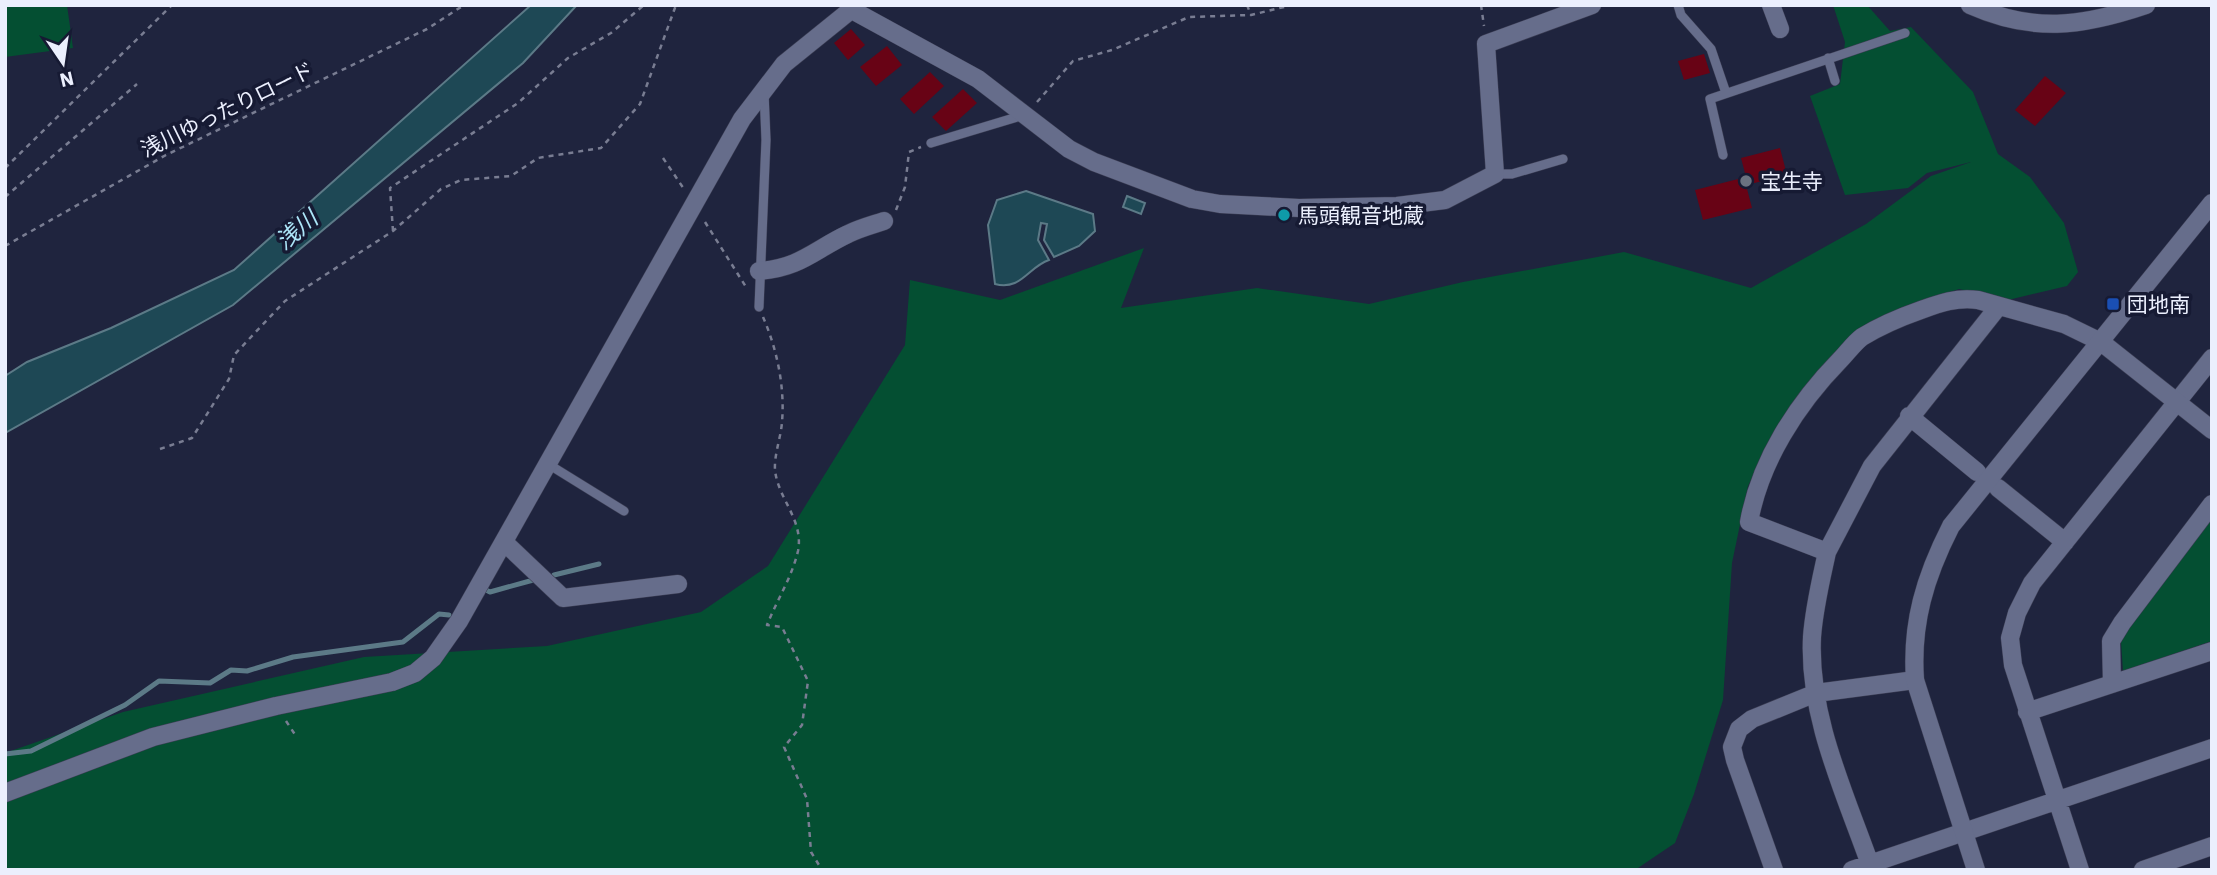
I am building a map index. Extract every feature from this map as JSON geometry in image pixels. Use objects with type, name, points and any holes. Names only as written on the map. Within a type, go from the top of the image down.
[{"type":"street","points":[[5,793],[153,737],[276,706],[392,682],[415,673],[433,659],[459,621],[694,203],[764,87],[784,64],[854,7],[960,68],[1054,139],[1094,162],[1153,187],[1220,204],[1361,209],[1445,200],[1494,174],[1486,44],[1592,5]]},
{"type":"street","points":[[1771,5],[1780,29]]},
{"type":"street","points":[[1970,5],[2006,19],[2042,26],[2077,24],[2146,5]]},
{"type":"street","points":[[1976,870],[1915,680],[1913,649],[1918,608],[1930,568],[1951,526],[2212,203]]},
{"type":"street","points":[[759,271],[783,270],[806,260],[848,234],[884,220]]},
{"type":"street","points":[[1826,552],[1749,522],[1754,495],[1778,443],[1801,405],[1860,338],[1903,317],[1964,298],[2064,324],[2101,342],[2212,430]]},
{"type":"street","points":[[1871,867],[1827,743],[1816,692],[1812,638],[1826,552],[1872,466],[1998,307]]},
{"type":"street","points":[[2080,870],[2027,712],[2013,665],[2010,638],[2017,613],[2032,583],[2212,358]]},
{"type":"street","points":[[1909,416],[1976,472]]},
{"type":"street","points":[[1998,488],[2065,542]]},
{"type":"street","points":[[2112,684],[2111,642],[2122,622],[2212,504]]},
{"type":"street","points":[[504,542],[563,598],[678,584]]},
{"type":"street","points":[[2027,712],[2212,651]]},
{"type":"street","points":[[1774,870],[1732,747],[1739,729],[1752,719],[1816,692],[1915,680]]},
{"type":"street","points":[[1852,870],[1871,867],[2056,800],[2212,748]]},
{"type":"street","points":[[2143,870],[2212,846]]},
{"type":"lane","points":[[1678,5],[1681,15],[1710,49],[1726,93]]},
{"type":"lane","points":[[1723,155],[1710,99],[1905,33]]},
{"type":"lane","points":[[1828,58],[1835,81]]},
{"type":"lane","points":[[759,307],[766,140],[764,87]]},
{"type":"lane","points":[[931,143],[1025,115]]},
{"type":"lane","points":[[1494,174],[1512,174],[1563,159]]},
{"type":"lane","points":[[548,464],[624,511]]},
{"type":"path","points":[[5,168],[172,5]]},
{"type":"path","name":"浅川ゆったりロード","points":[[5,246],[166,155],[427,29],[464,5]]},
{"type":"path","points":[[393,230],[390,188],[518,103],[568,58],[611,33],[644,5]]},
{"type":"path","points":[[160,449],[191,438],[229,379],[234,355],[285,301],[393,230],[441,189],[461,180],[512,176],[538,158],[601,148],[640,104],[676,5]]},
{"type":"path","points":[[1247,5],[1251,15]]},
{"type":"path","points":[[1025,115],[1073,61],[1112,50],[1189,17],[1251,15],[1292,5]]},
{"type":"path","points":[[1481,5],[1486,44]]},
{"type":"path","points":[[5,197],[137,84]]},
{"type":"path","points":[[884,220],[899,207],[909,152],[931,143]]},
{"type":"path","points":[[663,158],[759,307],[772,338],[780,376],[782,420],[775,470],[786,505],[799,527],[798,549],[790,574],[766,625],[782,627],[808,681],[802,725],[784,747],[807,799],[811,852],[822,870]]},
{"type":"green space","points":[[5,5],[67,5],[73,48],[5,57]]},
{"type":"green space","points":[[1833,5],[1867,5],[1890,31],[1911,27],[1973,92],[1998,154],[2030,177],[2064,223],[2078,272],[2067,286],[2008,300],[1959,289],[1900,308],[1852,336],[1821,367],[1796,400],[1769,443],[1748,486],[1732,563],[1723,700],[1694,794],[1675,843],[1635,870],[5,870],[5,753],[123,712],[364,657],[547,646],[701,612],[768,566],[905,345],[910,280],[1000,300],[1144,248],[1121,308],[1257,288],[1369,304],[1463,282],[1624,252],[1751,288],[1866,224],[1931,176],[1971,162],[1927,173],[1908,188],[1845,195],[1810,96],[1840,84],[1845,42]]},
{"type":"green space","points":[[2212,519],[2212,641],[2123,671],[2121,642],[2129,624]]},
{"type":"water","name":"浅川","points":[[531,5],[577,5],[523,63],[233,305],[5,433],[5,376],[27,362],[111,328],[234,270]]},
{"type":"water","points":[[1026,191],[1093,214],[1095,231],[1079,246],[1054,257],[1044,240],[1047,224],[1041,223],[1038,240],[1049,260],[1018,281],[1004,285],[995,284],[988,225],[997,200]]},
{"type":"water","points":[[1127,196],[1145,203],[1141,214],[1123,207]]},
{"type":"building","points":[[851,29],[865,45],[848,60],[834,43]]},
{"type":"building","points":[[887,46],[902,65],[876,86],[860,67]]},
{"type":"building","points":[[1704,54],[1710,73],[1684,80],[1678,61]]},
{"type":"building","points":[[930,72],[944,86],[914,114],[900,99]]},
{"type":"building","points":[[2045,76],[2066,93],[2035,126],[2015,110]]},
{"type":"building","points":[[963,89],[977,103],[946,131],[932,117]]},
{"type":"building","name":"宝生寺","points":[[1780,148],[1787,175],[1746,185],[1752,208],[1703,220],[1695,190],[1746,177],[1741,158]]},
{"type":"waterway","points":[[554,575],[599,564]]},
{"type":"waterway","points":[[482,594],[484,589],[490,592],[537,579]]},
{"type":"waterway","points":[[5,754],[31,751],[125,705],[159,681],[210,683],[231,670],[247,671],[293,657],[403,642],[439,614],[449,615]]},
{"type":"place","name":"宝生寺","points":[[1746,181]]},
{"type":"place","name":"馬頭観音地蔵","points":[[1284,215]]},
{"type":"place","name":"団地南","points":[[2113,304]]}]
